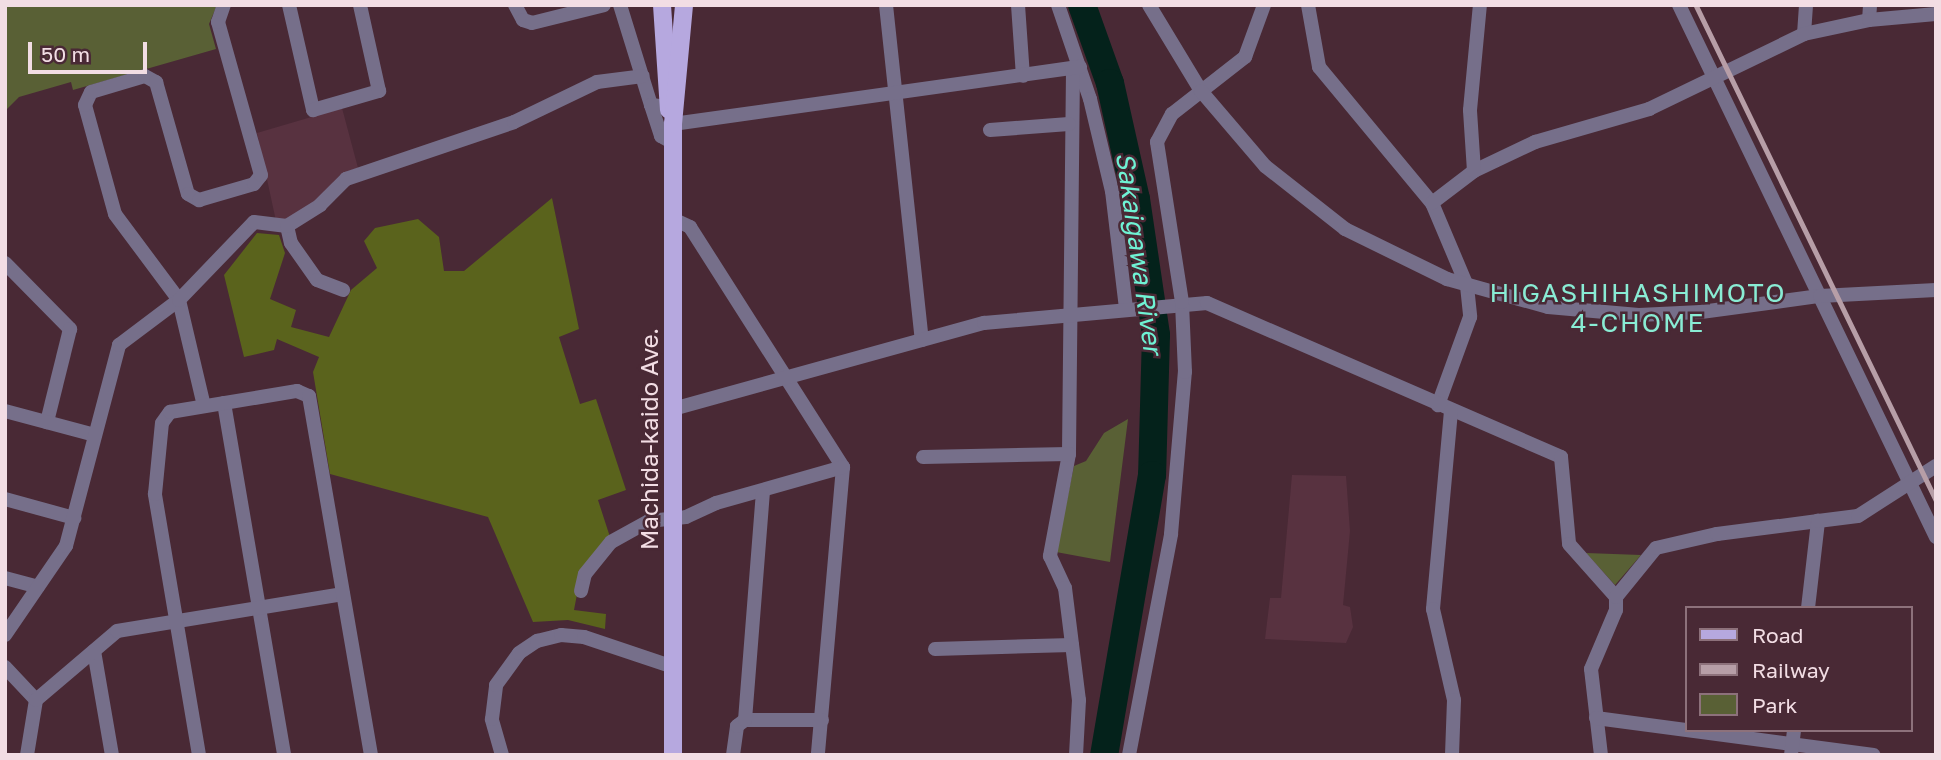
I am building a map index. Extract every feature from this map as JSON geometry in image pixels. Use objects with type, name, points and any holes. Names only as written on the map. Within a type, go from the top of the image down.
[{"type":"main road","name":"Machida-kaido Ave.","points":[[662,5],[664,112],[673,143],[673,755]]},
{"type":"main road","name":"Machida-kaido Ave.","points":[[664,112],[684,5]]},
{"type":"street","points":[[204,406],[179,300],[116,214],[85,104],[91,92],[145,76],[156,82],[188,194],[199,200],[254,184],[261,175],[218,22],[224,5]]},
{"type":"street","points":[[289,5],[313,110],[379,91],[360,5]]},
{"type":"street","points":[[516,5],[523,20],[532,23],[604,5]]},
{"type":"street","points":[[620,5],[643,76],[664,112],[661,136],[673,143]]},
{"type":"street","points":[[886,5],[922,340]]},
{"type":"street","points":[[1018,5],[1024,76]]},
{"type":"street","points":[[1059,5],[1112,191],[1129,308]]},
{"type":"street","points":[[1149,5],[1201,91],[1265,166],[1314,207],[1381,249],[1467,286],[1548,307],[1639,315],[1713,311],[1820,296],[1936,290]]},
{"type":"street","points":[[1129,755],[1171,534],[1185,372],[1157,142],[1172,114],[1245,57],[1264,5]]},
{"type":"street","points":[[1308,5],[1315,57],[1325,76],[1432,203],[1467,286],[1469,317],[1444,408],[1433,609],[1454,701],[1451,755]]},
{"type":"street","points":[[1474,171],[1470,110],[1480,5]]},
{"type":"street","points":[[1679,5],[1936,537]]},
{"type":"street","points":[[1804,34],[1806,5]]},
{"type":"street","points":[[1432,203],[1474,171],[1535,142],[1605,125],[1715,79],[1804,34],[1870,13],[1936,14]]},
{"type":"street","points":[[664,112],[1077,69]]},
{"type":"street","points":[[1076,755],[1080,726],[1065,588],[1050,556],[1069,454],[1072,315],[1069,124],[1077,69]]},
{"type":"street","points":[[5,635],[66,546],[119,345],[179,300],[254,222],[287,226],[320,205],[346,179],[514,122],[597,82],[643,76]]},
{"type":"street","points":[[990,130],[1069,124]]},
{"type":"street","points":[[674,219],[690,227],[843,467],[818,755]]},
{"type":"street","points":[[287,226],[290,243],[317,279],[343,290]]},
{"type":"street","points":[[6,266],[71,328],[47,422]]},
{"type":"street","points":[[673,409],[984,323],[1178,303],[1207,303],[1561,457],[1569,544],[1616,597]]},
{"type":"street","points":[[199,755],[155,494],[162,423],[170,412],[297,391],[309,396],[370,755]]},
{"type":"street","points":[[224,403],[284,755]]},
{"type":"street","points":[[5,411],[96,435]]},
{"type":"street","points":[[923,457],[1069,454]]},
{"type":"street","points":[[1601,755],[1591,669],[1616,610],[1616,597],[1656,548],[1858,516],[1936,466]]},
{"type":"street","points":[[581,591],[585,574],[611,542],[649,521],[763,493],[843,467]]},
{"type":"street","points":[[745,720],[763,493]]},
{"type":"street","points":[[5,499],[74,518]]},
{"type":"street","points":[[1808,606],[1818,521]]},
{"type":"street","points":[[5,578],[38,587]]},
{"type":"street","points":[[27,755],[36,700],[117,631],[343,594]]},
{"type":"street","points":[[502,755],[492,719],[496,685],[519,653],[537,641],[561,635],[584,637],[673,667]]},
{"type":"street","points":[[935,649],[1072,645]]},
{"type":"street","points":[[94,651],[112,755]]},
{"type":"street","points":[[5,667],[36,700]]},
{"type":"street","points":[[1596,718],[1686,729]]},
{"type":"street","points":[[733,755],[737,726],[745,720],[822,720]]},
{"type":"street","points":[[1706,732],[1874,755]]},
{"type":"shaded area","points":[[342,108],[358,168],[342,173],[316,201],[287,220],[276,221],[257,133]]},
{"type":"shaded area","points":[[1292,475],[1346,476],[1350,531],[1343,605],[1350,607],[1353,627],[1346,643],[1265,639],[1270,598],[1281,598]]},
{"type":"green space","points":[[5,5],[217,5],[209,24],[216,49],[73,90],[71,82],[19,97],[5,111]]},
{"type":"green space","points":[[552,198],[579,329],[559,337],[580,404],[596,399],[626,490],[598,500],[610,537],[582,568],[574,610],[606,614],[605,629],[568,620],[533,622],[488,517],[330,474],[313,372],[319,357],[277,339],[274,350],[244,357],[224,275],[257,233],[279,235],[285,253],[270,299],[296,310],[291,327],[329,337],[351,290],[377,268],[364,241],[375,228],[418,219],[439,237],[444,271],[464,271]]},
{"type":"green space","points":[[1128,419],[1110,562],[1056,552],[1074,466],[1086,461],[1104,433]]},
{"type":"green space","points":[[1586,553],[1641,555],[1615,585]]},
{"type":"waterway","name":"Sakaigawa River","points":[[1082,5],[1110,83],[1136,199],[1156,335],[1152,475],[1104,755]]},
{"type":"railway","points":[[1696,5],[1936,500]]},
{"type":"district","name":"HIGASHIHASHIMOTO 4-CHOME","points":[[1638,308]]}]
